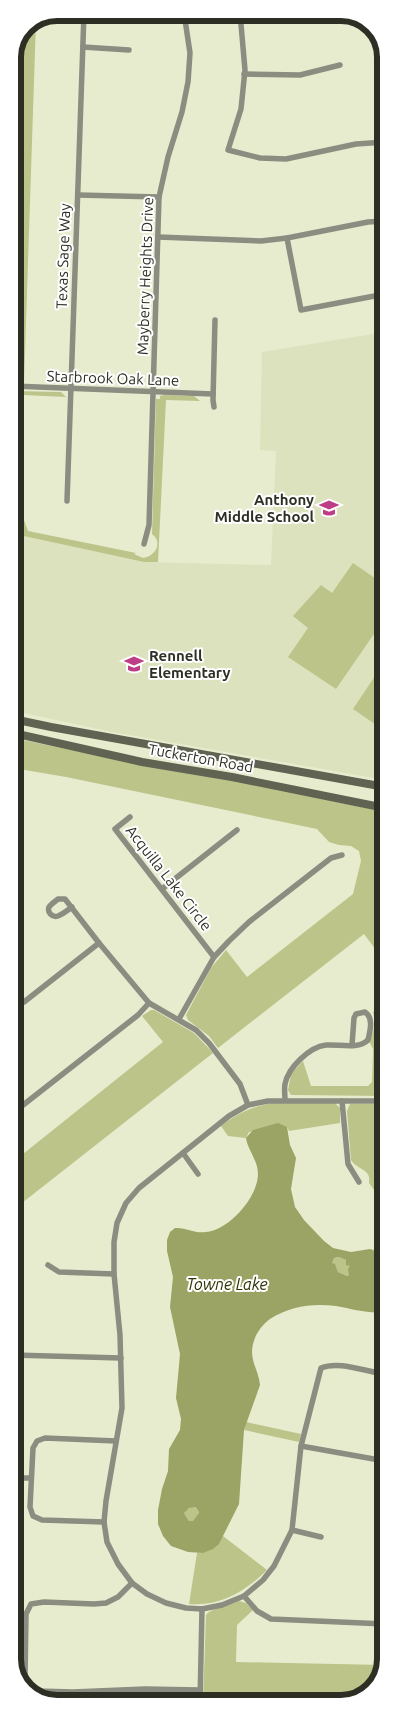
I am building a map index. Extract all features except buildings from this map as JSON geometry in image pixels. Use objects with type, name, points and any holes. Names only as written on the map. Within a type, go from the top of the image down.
[{"type":"main road","name":"Tuckerton Road","points":[[21,721],[377,786]]},
{"type":"main road","points":[[38,738],[41,725]]},
{"type":"main road","name":"Tuckerton Road","points":[[21,735],[142,762],[232,777],[377,806]]},
{"type":"street","name":"Texas Sage Way","points":[[67,501],[84,21]]},
{"type":"street","name":"Mayberry Heights Drive","points":[[144,544],[149,525],[159,197],[168,157],[182,112],[188,82],[190,53],[185,21]]},
{"type":"street","points":[[241,21],[244,44],[244,74],[241,109],[228,150],[260,158],[286,159],[356,144],[377,143]]},
{"type":"street","points":[[83,47],[129,50]]},
{"type":"street","points":[[244,74],[300,74],[340,65]]},
{"type":"street","points":[[78,194],[159,197]]},
{"type":"street","points":[[158,237],[261,241],[377,221]]},
{"type":"street","points":[[287,238],[301,310],[377,296]]},
{"type":"street","points":[[214,407],[215,320]]},
{"type":"street","name":"Starbrook Oak Lane","points":[[21,386],[213,394]]},
{"type":"street","name":"Acquilla Lake Circle","points":[[130,817],[115,829],[214,957]]},
{"type":"street","points":[[162,889],[237,830]]},
{"type":"street","points":[[179,1019],[214,957],[249,922],[331,858],[342,855]]},
{"type":"street","points":[[72,907],[149,1003],[196,1030],[209,1043],[240,1084],[248,1105]]},
{"type":"street","points":[[24,1002],[99,943]]},
{"type":"street","points":[[21,1107],[138,1014],[149,1003]]},
{"type":"street","points":[[285,1100],[285,1084],[291,1070],[315,1048],[324,1045],[352,1045],[360,1045],[368,1040],[371,1019],[369,1014],[365,1012],[356,1014],[354,1018],[352,1045]]},
{"type":"street","points":[[377,1101],[268,1100],[248,1105],[229,1116],[138,1188],[126,1203],[117,1222],[114,1242],[114,1274],[121,1358],[122,1408],[104,1522],[107,1542],[118,1564],[132,1583],[166,1603],[186,1608],[202,1609],[222,1605],[244,1596],[263,1580],[274,1566],[292,1530],[301,1446],[321,1368],[328,1365],[377,1373]]},
{"type":"street","points":[[342,1101],[348,1164],[359,1182]]},
{"type":"street","points":[[183,1153],[198,1174]]},
{"type":"street","points":[[48,1265],[59,1272],[114,1274]]},
{"type":"street","points":[[21,1355],[121,1358]]},
{"type":"street","points":[[104,1522],[42,1520],[33,1516],[30,1507],[30,1478],[33,1448],[37,1441],[45,1438],[116,1441]]},
{"type":"street","points":[[301,1446],[377,1460]]},
{"type":"street","points":[[21,1478],[30,1478]]},
{"type":"street","points":[[292,1530],[320,1537]]},
{"type":"street","points":[[25,1675],[26,1614],[31,1604],[44,1602],[106,1603],[118,1597],[132,1583]]},
{"type":"street","points":[[244,1596],[257,1611],[270,1619],[377,1624]]},
{"type":"street","points":[[200,1695],[202,1609]]},
{"type":"street","points":[[41,1691],[200,1690]]},
{"type":"shaded area","points":[[36,28],[24,383],[21,383],[21,126],[24,45],[27,37]]},
{"type":"shaded area","points":[[377,333],[377,779],[112,732],[21,712],[21,535],[144,562],[271,565],[276,451],[260,450],[262,352]]},
{"type":"shaded area","points":[[21,391],[61,392],[66,397],[24,395],[21,480]]},
{"type":"shaded area","points":[[164,395],[194,396],[200,401],[166,400],[158,562],[144,562],[21,535],[21,512],[28,531],[136,553],[134,554],[143,558],[151,555],[157,545],[157,541],[152,534],[156,399],[160,399],[160,396]]},
{"type":"shaded area","points":[[353,563],[377,580],[377,630],[336,689],[288,657],[308,628],[293,616],[321,585],[332,593]]},
{"type":"shaded area","points":[[377,673],[377,726],[353,709]]},
{"type":"shaded area","points":[[21,740],[144,765],[207,775],[377,810],[377,951],[364,934],[218,1048],[209,1036],[188,1020],[186,1015],[211,968],[226,950],[247,977],[353,894],[361,861],[359,851],[351,846],[329,842],[317,829],[21,769]]},
{"type":"shaded area","points":[[377,1009],[377,1096],[291,1095],[288,1090],[291,1074],[303,1061],[311,1086],[368,1086],[372,1082],[373,1049],[369,1041],[374,1027],[373,1012]]},
{"type":"shaded area","points":[[154,1010],[194,1033],[213,1053],[21,1204],[21,1156],[163,1042],[142,1016]]},
{"type":"shaded area","points":[[272,1103],[335,1103],[340,1108],[340,1123],[289,1131],[287,1127],[249,1132],[246,1138],[228,1136],[221,1126],[245,1111]]},
{"type":"shaded area","points":[[350,1104],[377,1104],[377,1194],[369,1183],[366,1172],[351,1160],[347,1111]]},
{"type":"shaded area","points":[[377,1246],[377,1257],[373,1250]]},
{"type":"shaded area","points":[[340,1257],[346,1260],[350,1266],[349,1275],[347,1276],[338,1272],[332,1263],[334,1258]]},
{"type":"shaded area","points":[[246,1422],[301,1434],[299,1442],[244,1430]]},
{"type":"shaded area","points":[[193,1506],[199,1513],[193,1522],[189,1521],[184,1513]]},
{"type":"shaded area","points":[[223,1536],[267,1570],[250,1585],[232,1596],[211,1603],[189,1604],[197,1553],[205,1552],[212,1548]]},
{"type":"shaded area","points":[[239,1601],[246,1603],[253,1610],[237,1625],[236,1662],[376,1665],[375,1671],[368,1683],[359,1690],[341,1695],[203,1695],[206,1615],[216,1609]]},
{"type":"shaded area","points":[[161,1691],[191,1693],[194,1695],[81,1695]]},
{"type":"shaded area","points":[[49,1694],[81,1695],[54,1695]]},
{"type":"water","name":"Towne Lake","points":[[278,1123],[287,1127],[290,1145],[296,1158],[291,1189],[295,1207],[304,1220],[333,1248],[351,1252],[370,1249],[377,1254],[377,1312],[327,1305],[310,1305],[286,1311],[263,1325],[257,1333],[252,1347],[253,1360],[260,1385],[244,1430],[239,1504],[219,1544],[203,1553],[188,1552],[171,1546],[163,1536],[158,1524],[158,1510],[168,1471],[169,1449],[180,1430],[181,1419],[176,1398],[180,1354],[170,1307],[173,1277],[167,1251],[167,1240],[170,1232],[175,1228],[202,1232],[215,1230],[233,1219],[248,1202],[257,1183],[258,1169],[246,1138],[253,1130]],"holes":[[[339,1257],[346,1260],[346,1265],[350,1266],[348,1269],[349,1275],[347,1276],[338,1272],[335,1264],[332,1263],[334,1258]],[[195,1507],[199,1513],[193,1521],[189,1521],[184,1513],[189,1508]]]},
{"type":"place","name":"Anthony Middle School","points":[[329,508]]},
{"type":"place","name":"Rennell Elementary","points":[[134,664]]}]
